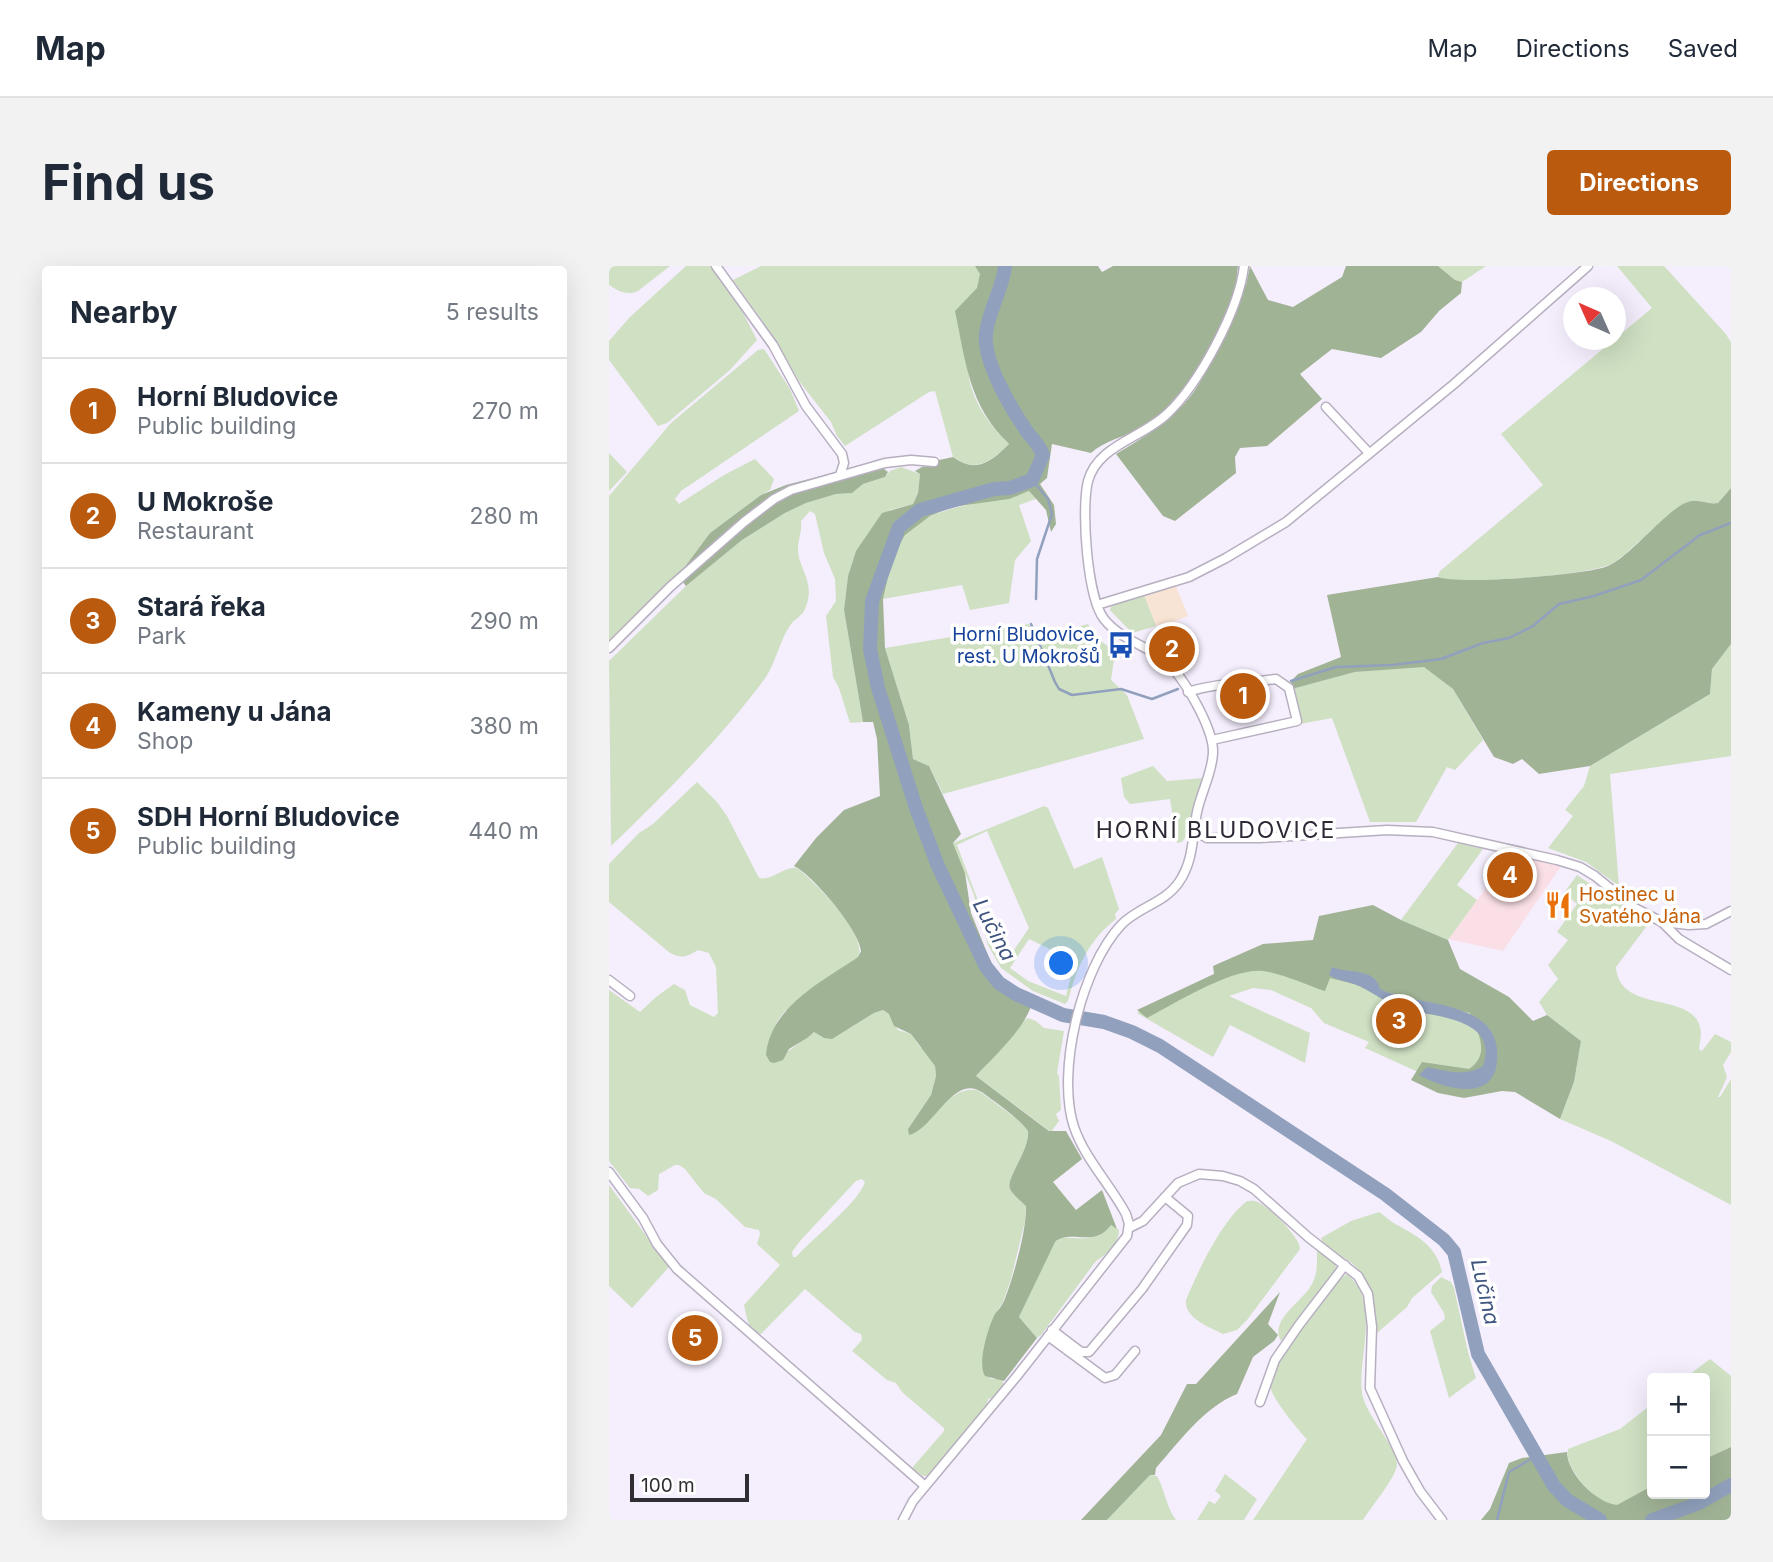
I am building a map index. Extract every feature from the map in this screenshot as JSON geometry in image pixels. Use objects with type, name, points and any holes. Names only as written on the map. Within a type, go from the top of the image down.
[{"type":"street","points":[[716,266],[773,345],[806,406],[842,454],[844,463],[840,475]]},
{"type":"street","points":[[903,1520],[909,1506],[972,1432],[1125,1240],[1129,1228],[1126,1213],[1088,1154],[1075,1127],[1068,1097],[1068,1065],[1074,1027],[1087,985],[1105,947],[1117,930],[1130,916],[1161,900],[1178,884],[1190,859],[1198,809],[1212,765],[1212,740],[1178,675],[1164,660],[1117,631],[1104,619],[1091,586],[1086,490],[1091,473],[1106,453],[1166,415],[1187,392],[1232,311],[1244,266]]},
{"type":"street","points":[[1097,605],[1189,577],[1286,522],[1454,384],[1588,266]]},
{"type":"street","points":[[1326,407],[1369,453]]},
{"type":"street","points":[[609,648],[670,587],[774,499],[791,490],[898,461],[934,463]]},
{"type":"street","points":[[1188,692],[1209,685],[1223,686],[1276,679],[1289,688],[1297,721],[1212,740]]},
{"type":"street","points":[[1195,831],[1207,838],[1260,838],[1387,830],[1433,832],[1546,857],[1580,867],[1595,876],[1633,907],[1662,922],[1679,939],[1731,970]]},
{"type":"street","points":[[1662,922],[1706,924],[1731,911]]},
{"type":"street","points":[[609,980],[630,996]]},
{"type":"street","points":[[609,1172],[677,1269],[925,1486]]},
{"type":"street","points":[[1129,1228],[1143,1221],[1178,1183],[1199,1174],[1223,1176],[1254,1189],[1308,1237],[1359,1276],[1368,1294],[1372,1327],[1370,1388],[1374,1401],[1420,1491],[1442,1520]]},
{"type":"street","points":[[1050,1333],[1081,1352],[1089,1352],[1142,1289],[1187,1226],[1188,1216],[1165,1197]]},
{"type":"street","points":[[1260,1402],[1275,1360],[1345,1265]]},
{"type":"street","points":[[1050,1333],[1105,1378],[1115,1375],[1135,1351]]},
{"type":"shaded area","points":[[1175,584],[1188,616],[1160,627],[1151,626],[1133,633],[1110,610],[1112,605]]},
{"type":"shaded area","points":[[1510,856],[1561,866],[1503,951],[1448,939]]},
{"type":"green space","points":[[609,266],[670,266],[638,291],[626,293],[609,285]]},
{"type":"green space","points":[[686,266],[710,266],[742,311],[757,340],[730,370],[667,423],[658,426],[609,360],[609,341],[630,317]]},
{"type":"green space","points":[[761,266],[975,266],[980,279],[969,340],[968,360],[972,391],[982,411],[1009,444],[996,456],[976,465],[969,465],[953,457],[935,391],[929,392],[845,446],[733,280]]},
{"type":"green space","points":[[975,266],[1098,266],[1102,272],[1113,266],[1238,266],[1236,283],[1246,285],[1250,266],[1268,300],[1293,307],[1342,277],[1346,266],[1438,266],[1455,280],[1462,282],[1461,293],[1439,311],[1421,332],[1381,358],[1332,349],[1300,374],[1322,399],[1267,446],[1240,448],[1235,457],[1236,473],[1175,521],[1163,516],[1116,454],[1155,429],[1179,409],[1198,386],[1205,372],[1193,375],[1181,392],[1152,420],[1091,453],[1052,444],[1047,478],[1040,484],[1054,505],[1056,524],[1051,532],[1046,510],[1029,491],[1009,499],[952,507],[930,516],[905,535],[893,555],[883,599],[885,648],[909,725],[913,759],[929,766],[961,834],[953,843],[965,873],[971,913],[996,975],[1033,1001],[1017,1031],[976,1076],[1049,1131],[1066,1131],[1082,1159],[1053,1182],[1076,1210],[1102,1190],[1117,1229],[1111,1225],[1097,1236],[1061,1238],[1055,1242],[1019,1317],[1037,1338],[1004,1381],[985,1376],[982,1363],[992,1320],[1008,1292],[1022,1240],[1026,1206],[1011,1191],[1009,1184],[1028,1139],[1028,1131],[1012,1114],[983,1093],[966,1089],[949,1099],[925,1125],[909,1135],[908,1129],[931,1095],[936,1076],[935,1066],[911,1034],[894,1026],[889,1014],[883,1010],[832,1039],[814,1032],[789,1049],[783,1060],[770,1062],[766,1055],[777,1023],[788,1009],[800,997],[858,957],[861,951],[853,930],[834,904],[812,880],[794,866],[816,838],[844,810],[880,796],[877,739],[873,722],[863,722],[844,610],[848,576],[856,551],[882,513],[913,504],[918,493],[920,474],[915,471],[922,467],[939,465],[939,460],[953,457],[969,465],[983,464],[1009,444],[996,430],[977,399],[966,366],[955,311],[977,288],[980,274]]},
{"type":"green space","points":[[1438,266],[1486,266],[1462,282],[1455,280]]},
{"type":"green space","points":[[1617,266],[1664,266],[1731,342],[1731,488],[1718,503],[1692,501],[1684,504],[1620,558],[1599,568],[1498,580],[1440,578],[1440,571],[1543,485],[1501,434],[1602,350],[1626,350],[1626,330],[1652,308]]},
{"type":"green space","points":[[764,349],[790,389],[799,411],[681,491],[675,499],[679,504],[755,459],[774,479],[770,490],[710,533],[678,576],[609,643],[609,496],[671,423],[758,350]]},
{"type":"green space","points":[[609,453],[627,472],[609,491]]},
{"type":"green space","points":[[880,466],[888,472],[885,477],[863,484],[852,493],[836,494],[785,513],[742,540],[686,586],[678,576],[710,533],[761,495],[786,485],[836,472],[856,473]]},
{"type":"green space","points":[[901,467],[920,474],[918,493],[913,504],[890,510],[856,551],[848,576],[844,610],[863,722],[850,723],[833,677],[826,616],[836,601],[835,579],[824,553],[815,514],[810,511],[801,521],[798,547],[808,583],[808,599],[804,611],[787,630],[766,677],[712,743],[611,846],[609,661],[686,586],[742,540],[806,503],[836,494],[851,493],[863,484],[885,477],[890,471]]},
{"type":"green space","points":[[1731,488],[1731,644],[1712,669],[1710,694],[1590,766],[1539,774],[1522,759],[1513,764],[1494,757],[1453,689],[1424,667],[1355,672],[1292,689],[1291,681],[1298,674],[1341,657],[1327,595],[1438,577],[1470,580],[1550,576],[1608,566],[1683,504],[1692,501],[1718,503]]},
{"type":"green space","points":[[1030,491],[1036,499],[1019,505],[1031,541],[1015,560],[1009,603],[970,610],[962,585],[883,599],[892,556],[902,538],[916,525],[933,515],[952,509]]},
{"type":"green space","points":[[1144,595],[1156,626],[1132,633],[1110,610],[1112,605]]},
{"type":"green space","points":[[1029,624],[1036,639],[1088,624],[1096,637],[1115,652],[1111,680],[1127,695],[1144,739],[943,794],[929,766],[913,759],[909,725],[885,648]]},
{"type":"green space","points":[[1731,644],[1731,756],[1610,774],[1619,886],[1586,862],[1548,848],[1573,816],[1565,810],[1584,786],[1590,766],[1710,694],[1712,669]]},
{"type":"green space","points":[[1424,666],[1453,689],[1483,740],[1455,770],[1447,767],[1416,822],[1370,822],[1332,718],[1300,724],[1292,689],[1355,672]]},
{"type":"green space","points":[[1153,766],[1167,781],[1203,778],[1192,810],[1188,834],[1182,842],[1177,843],[1170,799],[1130,804],[1124,797],[1121,778]]},
{"type":"green space","points":[[697,782],[727,816],[759,878],[797,868],[838,909],[855,936],[859,947],[858,957],[785,1011],[768,1043],[787,1052],[814,1032],[824,1038],[850,1028],[883,1010],[889,1014],[898,1030],[911,1034],[935,1066],[936,1076],[931,1095],[908,1129],[920,1130],[946,1102],[970,1090],[979,1091],[1017,1119],[1028,1131],[1028,1139],[1009,1184],[1011,1191],[1026,1206],[1025,1221],[1011,1279],[995,1315],[990,1379],[1001,1379],[1004,1384],[993,1398],[988,1399],[987,1405],[927,1476],[912,1468],[944,1428],[902,1392],[896,1383],[887,1380],[852,1351],[862,1340],[861,1334],[855,1332],[805,1289],[761,1334],[750,1326],[744,1305],[780,1265],[757,1244],[759,1230],[745,1227],[716,1199],[704,1193],[679,1165],[659,1174],[658,1190],[648,1196],[639,1189],[630,1188],[609,1161],[609,990],[640,1012],[674,984],[685,990],[690,1005],[714,1017],[718,1013],[716,967],[709,953],[698,950],[681,957],[670,953],[609,902],[609,864],[639,833],[653,824]],"holes":[[[862,1179],[865,1182],[845,1210],[793,1257],[792,1252],[800,1241],[856,1181]]]},
{"type":"green space","points":[[1044,806],[1048,808],[1074,869],[1102,857],[1119,909],[1115,914],[1116,919],[1098,936],[1085,956],[1065,1004],[1033,991],[1001,968],[988,945],[974,895],[953,843]],"holes":[[[987,831],[1029,928],[1005,963],[991,935],[957,845]],[[1029,939],[1074,963],[1066,996],[1028,981],[1010,968]]]},
{"type":"green space","points":[[1458,843],[1483,849],[1457,885],[1477,900],[1448,940],[1401,920]]},
{"type":"green space","points":[[1577,875],[1649,923],[1616,967],[1620,982],[1629,991],[1642,997],[1683,1009],[1694,1016],[1701,1029],[1699,1049],[1702,1051],[1715,1034],[1731,1042],[1731,1052],[1723,1065],[1727,1077],[1718,1097],[1731,1079],[1731,1205],[1611,1141],[1560,1119],[1574,1082],[1581,1041],[1547,1015],[1539,1002],[1558,979],[1548,965],[1568,940],[1557,932],[1577,904],[1564,893]]},
{"type":"green space","points":[[1373,905],[1448,940],[1460,969],[1509,997],[1533,1021],[1547,1015],[1581,1041],[1574,1082],[1560,1119],[1515,1092],[1502,1091],[1464,1098],[1438,1093],[1411,1080],[1422,1062],[1469,1069],[1476,1063],[1480,1057],[1481,1043],[1470,1013],[1330,978],[1325,991],[1263,971],[1235,975],[1220,981],[1147,1018],[1137,1010],[1214,974],[1213,966],[1263,944],[1313,940],[1319,916]]},
{"type":"green space","points":[[1240,968],[1463,982],[1497,1050],[1492,1069],[1427,1076],[1365,1048],[1369,1042],[1324,1023],[1311,1008],[1271,990],[1253,988],[1229,996],[1310,1033],[1305,1063],[1230,1025],[1213,1057],[1137,1013],[1210,976]]},
{"type":"green space","points":[[1028,1018],[1044,1028],[1064,1031],[1057,1073],[1061,1110],[1056,1114],[1059,1121],[1051,1132],[976,1076],[1018,1029],[1021,1022]]},
{"type":"green space","points":[[609,1185],[669,1267],[632,1308],[609,1286]]},
{"type":"green space","points":[[1247,1201],[1258,1202],[1277,1216],[1295,1237],[1300,1249],[1247,1320],[1237,1330],[1223,1334],[1193,1317],[1186,1306],[1186,1300],[1220,1233]]},
{"type":"green space","points":[[1379,1212],[1425,1243],[1436,1256],[1442,1272],[1377,1333],[1372,1298],[1366,1281],[1351,1262],[1331,1251],[1321,1238],[1351,1221]]},
{"type":"green space","points":[[1111,1225],[1119,1230],[1115,1244],[1096,1261],[1037,1338],[1019,1317],[1053,1244],[1062,1237],[1095,1236]]},
{"type":"green space","points":[[1317,1250],[1335,1264],[1337,1270],[1281,1341],[1279,1326],[1313,1283],[1317,1269]]},
{"type":"green space","points":[[1347,1274],[1357,1286],[1366,1315],[1361,1378],[1364,1402],[1393,1450],[1397,1465],[1395,1471],[1363,1520],[1253,1520],[1307,1439],[1273,1394],[1271,1375],[1279,1358],[1307,1318]]},
{"type":"green space","points":[[1441,1277],[1451,1282],[1454,1288],[1476,1378],[1449,1398],[1430,1331],[1445,1319],[1431,1292],[1432,1286]]},
{"type":"green space","points":[[1280,1292],[1268,1324],[1278,1335],[1253,1357],[1237,1394],[1203,1416],[1156,1468],[1155,1475],[1150,1475],[1107,1520],[1081,1520],[1161,1435],[1187,1384],[1196,1384]]},
{"type":"green space","points":[[1710,1359],[1731,1376],[1731,1447],[1710,1457],[1710,1373],[1692,1373]]},
{"type":"green space","points":[[1647,1408],[1647,1489],[1623,1504],[1613,1505],[1598,1498],[1582,1483],[1570,1465],[1568,1449],[1620,1429]]},
{"type":"green space","points":[[1731,1447],[1731,1520],[1481,1520],[1490,1509],[1509,1463],[1522,1458],[1567,1452],[1572,1469],[1584,1486],[1600,1499],[1617,1505],[1647,1489],[1647,1499],[1710,1499],[1710,1457]]},
{"type":"green space","points":[[1225,1474],[1257,1499],[1244,1520],[1197,1520],[1209,1501],[1215,1504],[1221,1496],[1215,1491]]},
{"type":"green space","points":[[1150,1475],[1157,1476],[1176,1520],[1107,1520]]},
{"type":"water","points":[[1332,967],[1367,974],[1373,977],[1380,989],[1392,994],[1450,1007],[1477,1018],[1487,1026],[1496,1042],[1497,1061],[1494,1074],[1487,1083],[1478,1088],[1466,1089],[1441,1085],[1419,1075],[1427,1067],[1463,1072],[1483,1066],[1486,1050],[1482,1038],[1461,1022],[1404,1009],[1361,987],[1332,977],[1329,975]]},
{"type":"waterway","name":"Lučina","points":[[1005,266],[987,325],[986,345],[994,372],[1007,399],[1043,455],[1032,480],[920,510],[899,527],[872,601],[870,649],[878,688],[916,808],[938,866],[986,967],[999,983],[1016,994],[1063,1015],[1104,1022],[1160,1046],[1385,1194],[1444,1240],[1454,1252],[1478,1354],[1554,1486],[1567,1500],[1600,1520]]},
{"type":"waterway","points":[[1032,480],[1048,499],[1052,514],[1037,559],[1036,599]]},
{"type":"waterway","points":[[1291,681],[1336,667],[1392,665],[1441,659],[1483,643],[1509,638],[1533,626],[1559,604],[1594,596],[1641,580],[1700,535],[1731,523]]},
{"type":"waterway","points":[[1031,624],[1059,689],[1072,695],[1121,689],[1152,699],[1178,689]]},
{"type":"waterway","points":[[1497,1520],[1509,1472],[1536,1456]]},
{"type":"waterway","name":"Lučina","points":[[1652,1520],[1697,1504],[1731,1485]]},
{"type":"place","name":"Horní Bludovice, rest. U Mokrošů","points":[[1121,645]]},
{"type":"place","name":"U Mokroše","points":[[1172,649]]},
{"type":"place","name":"Horní Bludovice","points":[[1243,696]]},
{"type":"place","name":"Kameny u Jána","points":[[1510,875]]},
{"type":"place","name":"Hostinec u Svatého Jána","points":[[1558,905]]},
{"type":"place","name":"Stará řeka","points":[[1399,1021]]},
{"type":"place","name":"SDH Horní Bludovice","points":[[695,1338]]},
{"type":"district","name":"HORNÍ BLUDOVICE","points":[[1216,830]]}]
